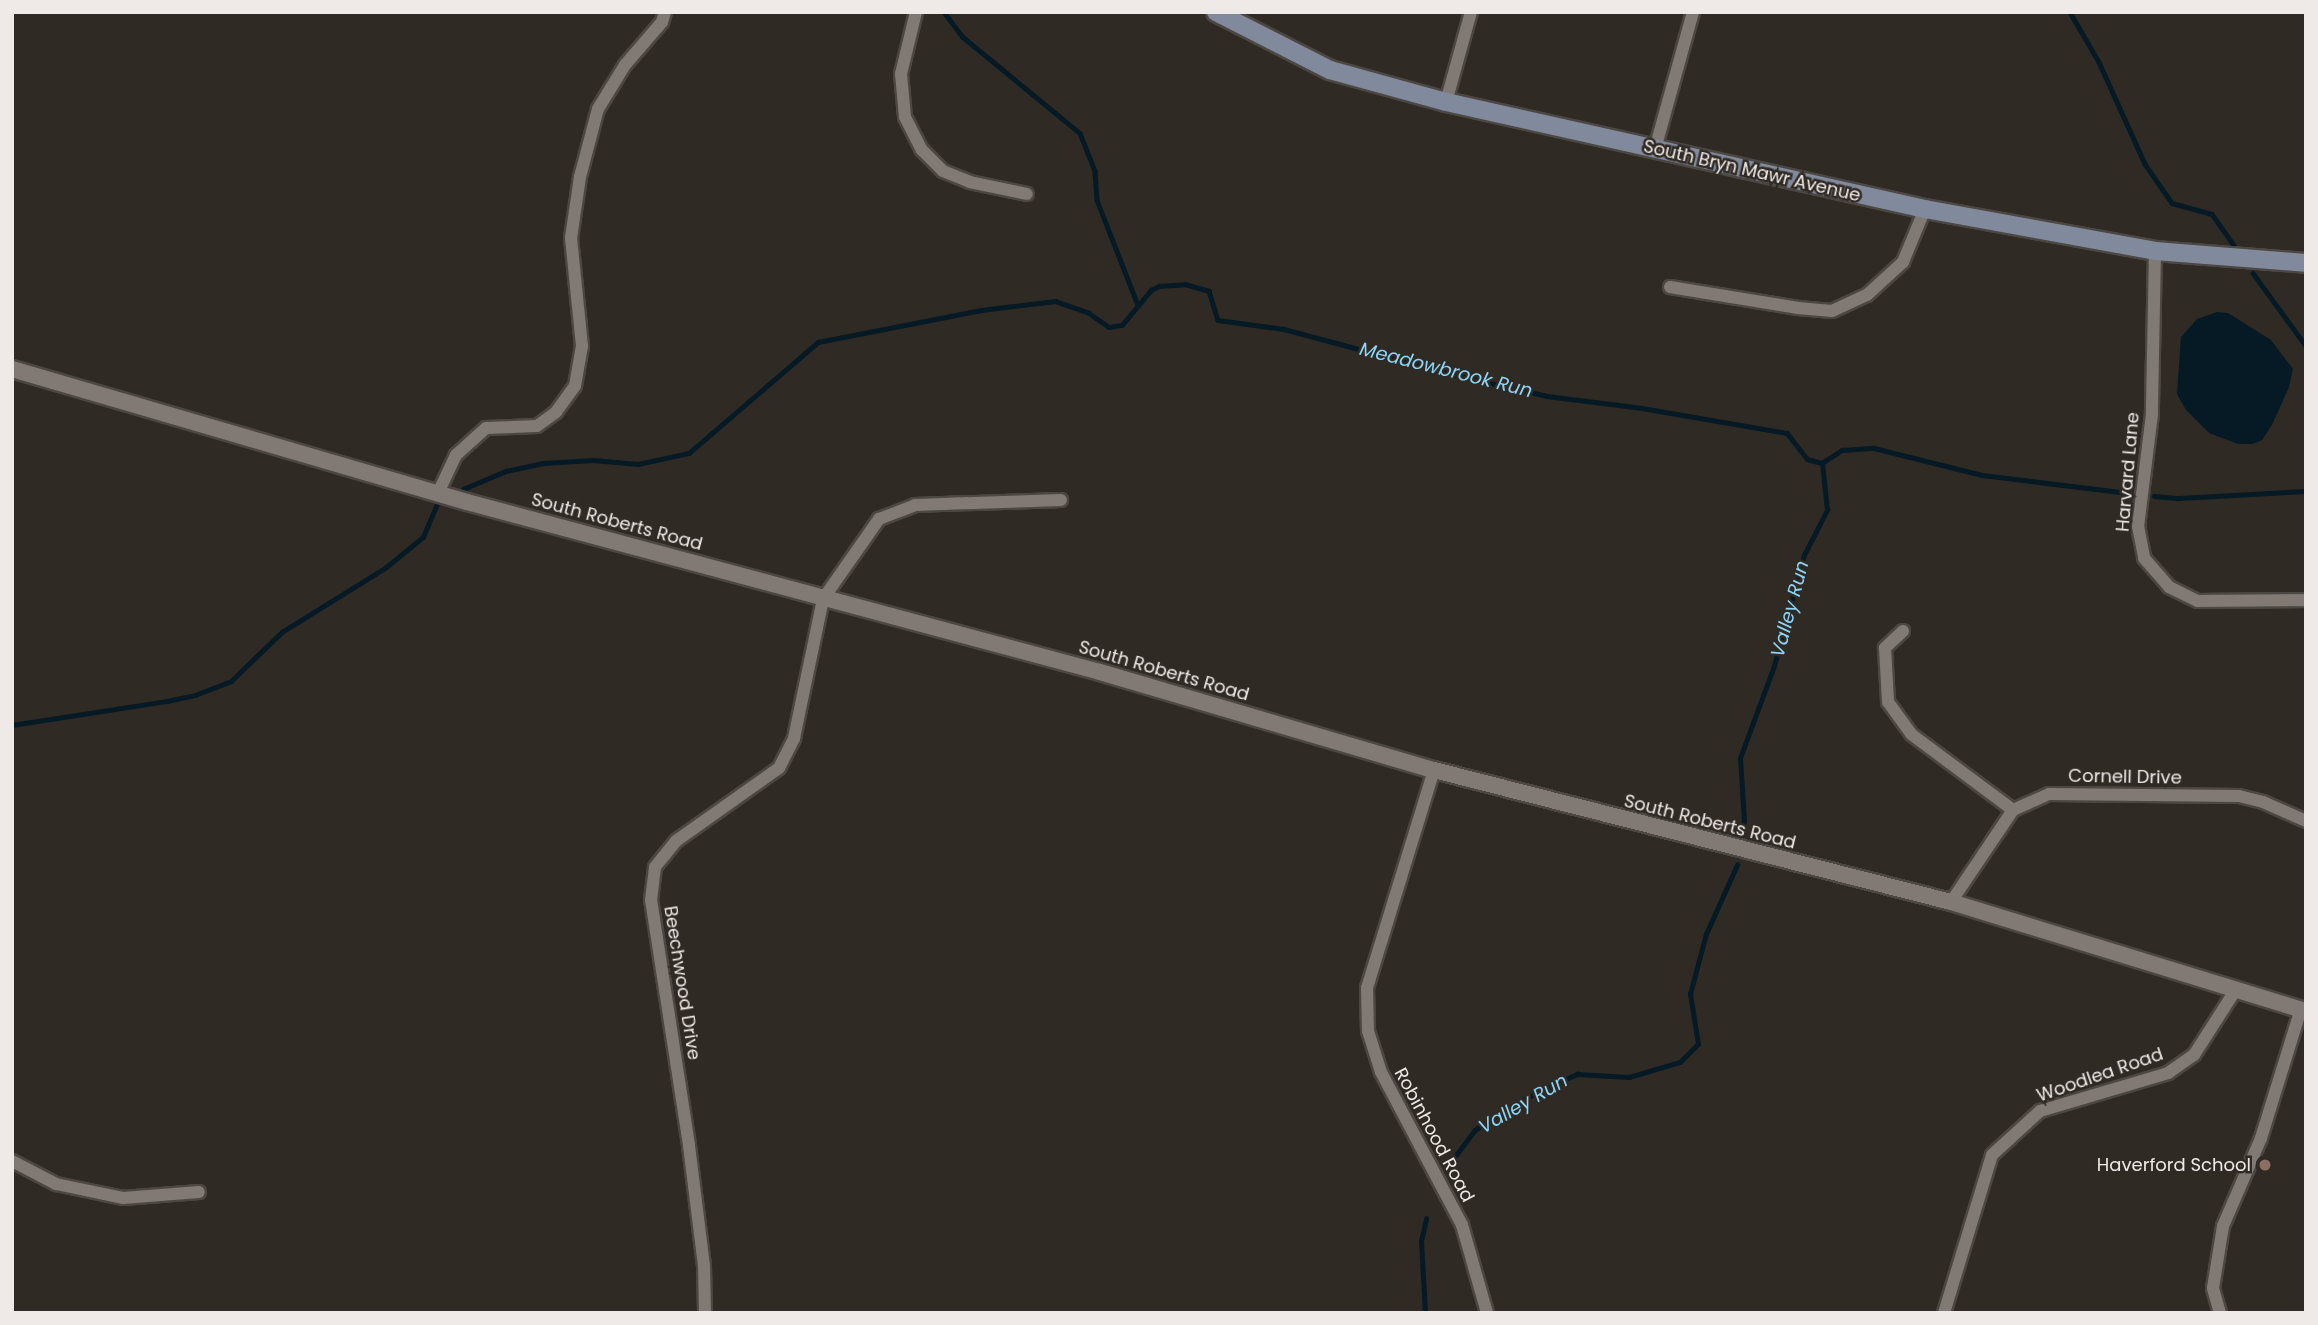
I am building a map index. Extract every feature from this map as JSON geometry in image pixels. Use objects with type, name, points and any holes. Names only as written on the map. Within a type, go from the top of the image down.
[{"type":"main road","name":"South Bryn Mawr Avenue","points":[[1216,12],[1330,70],[1447,102],[1926,209],[2155,251],[2306,263]]},
{"type":"street","points":[[438,493],[456,455],[486,428],[537,426],[556,412],[575,386],[582,345],[571,238],[580,177],[598,110],[625,65],[662,22],[665,12]]},
{"type":"street","points":[[916,12],[901,74],[905,117],[922,150],[943,171],[970,182],[1027,194]]},
{"type":"street","points":[[1447,102],[1471,12]]},
{"type":"street","points":[[1655,149],[1693,12]]},
{"type":"street","points":[[1670,287],[1832,311],[1867,295],[1903,262],[1926,209]]},
{"type":"street","name":"Harvard Lane","points":[[2155,251],[2152,414],[2138,526],[2144,558],[2169,587],[2198,601],[2306,600]]},
{"type":"street","name":"South Roberts Road","points":[[12,369],[438,493],[1100,672],[1434,770],[1951,902],[2235,992],[2304,1010]]},
{"type":"street","points":[[823,599],[878,519],[915,505],[1061,500]]},
{"type":"street","name":"Beechwood Drive","points":[[705,1313],[704,1266],[689,1145],[651,900],[655,867],[676,841],[779,768],[794,738],[823,599]]},
{"type":"street","points":[[1903,631],[1885,648],[1888,702],[1911,734],[2013,810],[1951,902]]},
{"type":"street","name":"Robinhood Road","points":[[1434,770],[1367,988],[1368,1031],[1381,1072],[1462,1225],[1487,1313]]},
{"type":"street","name":"Cornell Drive","points":[[2013,810],[2049,794],[2239,796],[2263,802],[2306,821]]},
{"type":"street","name":"Woodlea Road","points":[[1944,1313],[1992,1155],[2040,1111],[2168,1073],[2194,1055],[2235,992]]},
{"type":"street","points":[[2220,1313],[2213,1288],[2223,1226],[2261,1138],[2304,1010]]},
{"type":"street","points":[[12,1161],[56,1184],[123,1198],[199,1192]]},
{"type":"water","points":[[2217,312],[2228,313],[2271,340],[2293,369],[2289,387],[2272,425],[2262,440],[2253,444],[2238,444],[2209,433],[2186,410],[2177,394],[2181,337],[2197,319]]},
{"type":"waterway","name":"Meadowbrook Run","points":[[944,12],[963,37],[1080,133],[1095,171],[1097,200],[1138,305]]},
{"type":"waterway","points":[[2070,12],[2099,62],[2145,164],[2172,203],[2212,214],[2238,251]]},
{"type":"waterway","points":[[2253,273],[2306,346]]},
{"type":"waterway","name":"Meadowbrook Run","points":[[463,489],[506,471],[543,463],[593,460],[638,464],[689,453],[818,342],[981,310],[1055,301],[1089,313],[1109,327],[1122,325],[1151,290],[1159,286],[1185,284],[1209,291],[1218,320],[1284,329],[1547,396],[1642,408],[1787,433],[1807,459],[1822,463],[1842,450],[1874,448],[1982,475],[2128,493]]},
{"type":"waterway","name":"Valley Run","points":[[1741,839],[1744,821],[1740,758],[1774,666],[1804,555],[1827,510],[1822,463]]},
{"type":"waterway","name":"Meadowbrook Run","points":[[2154,496],[2179,498],[2306,491]]},
{"type":"waterway","points":[[12,725],[167,701],[195,695],[231,681],[282,632],[385,568],[423,537],[437,504]]},
{"type":"waterway","name":"Valley Run","points":[[1456,1155],[1475,1130],[1516,1103],[1577,1074],[1629,1077],[1680,1062],[1698,1044],[1690,994],[1706,934],[1737,865]]},
{"type":"waterway","name":"Valley Run","points":[[1425,1313],[1421,1241],[1426,1219]]},
{"type":"place","name":"Haverford School","points":[[2265,1165]]}]
